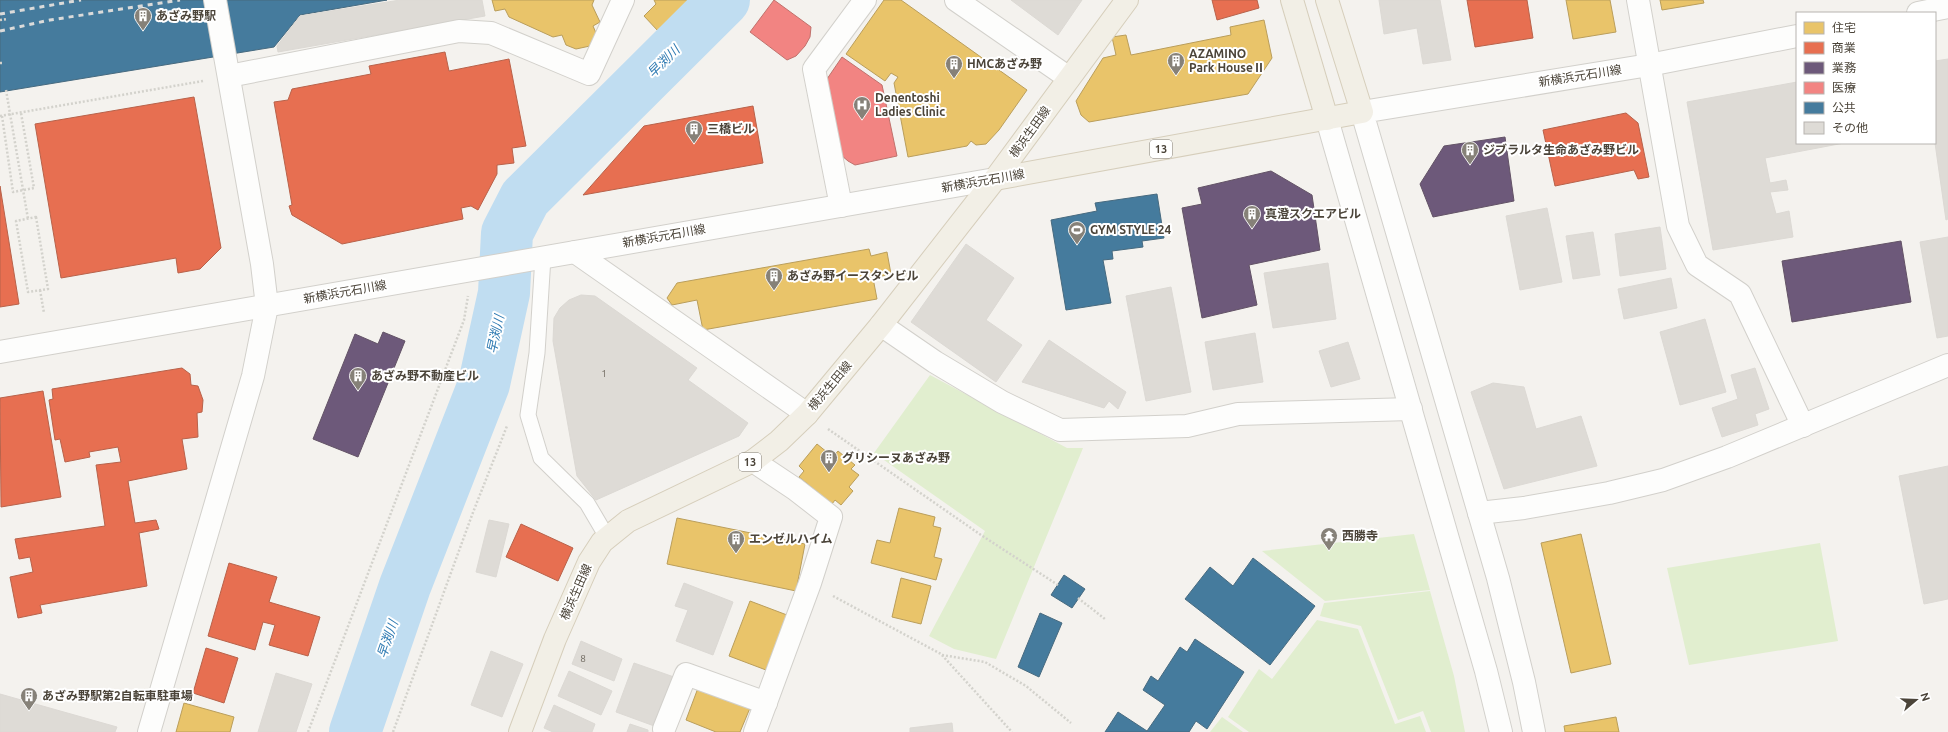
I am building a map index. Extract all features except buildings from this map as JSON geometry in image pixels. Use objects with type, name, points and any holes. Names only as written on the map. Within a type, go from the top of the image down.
[{"type":"main road","name":"横浜生田線","points":[[520,732],[555,639],[589,562],[602,542],[628,521],[753,461],[779,441],[807,414],[881,325],[995,179],[1127,0]]},
{"type":"main road","points":[[1292,0],[1327,119]]},
{"type":"main road","points":[[1327,0],[1362,112]]},
{"type":"main road","name":"13","points":[[1327,119],[1362,112]]},
{"type":"main road","name":"新横浜元石川線","points":[[995,179],[1327,119]]},
{"type":"street","points":[[149,732],[254,376],[267,306],[262,264],[215,0]]},
{"type":"street","points":[[229,76],[459,31],[491,33],[589,74],[623,0]]},
{"type":"street","points":[[841,206],[814,69],[865,0]]},
{"type":"street","points":[[956,0],[1069,78]]},
{"type":"street","points":[[1638,0],[1678,226],[1697,265],[1740,294],[1803,426]]},
{"type":"street","points":[[1923,12],[1948,7]]},
{"type":"street","name":"新横浜元石川線","points":[[1362,112],[1649,65],[1796,36]]},
{"type":"street","points":[[1362,112],[1479,513],[1524,682],[1534,732]]},
{"type":"street","points":[[1327,119],[1486,671],[1501,732]]},
{"type":"street","name":"新横浜元石川線","points":[[0,352],[995,179]]},
{"type":"street","points":[[575,252],[807,414]]},
{"type":"street","points":[[881,325],[935,362],[1002,402],[1060,430],[1187,426],[1238,414],[1411,409]]},
{"type":"street","points":[[1479,513],[1524,508],[1609,493],[1663,480],[1727,457],[1948,365]]},
{"type":"street","points":[[753,461],[795,489],[831,517],[810,583],[755,732]]},
{"type":"street","points":[[664,729],[686,674],[766,703]]},
{"type":"lane","points":[[540,258],[537,353],[528,416],[541,458],[587,503],[607,537]]},
{"type":"path","points":[[0,20],[7,19]]},
{"type":"path","points":[[21,113],[34,188],[13,192],[1,116],[203,81]]},
{"type":"path","points":[[6,90],[28,219]]},
{"type":"path","points":[[36,217],[48,289],[28,292],[16,221],[28,219],[36,217]]},
{"type":"path","points":[[308,732],[464,320],[472,270]]},
{"type":"path","points":[[40,290],[44,313]]},
{"type":"path","points":[[807,414],[975,531],[1058,585]]},
{"type":"path","points":[[392,732],[472,516],[510,420]]},
{"type":"path","points":[[810,583],[941,654],[985,662],[1026,686],[1071,723]]},
{"type":"path","points":[[1078,598],[1105,619]]},
{"type":"path","points":[[941,654],[1012,732]]},
{"type":"green space","points":[[930,375],[1067,448],[1083,448],[996,659],[954,649],[929,636],[985,531],[874,453]]},
{"type":"green space","points":[[1414,534],[1430,590],[1325,601],[1262,551]]},
{"type":"green space","points":[[1820,543],[1838,641],[1689,665],[1667,568]]},
{"type":"green space","points":[[1430,591],[1454,676],[1465,732],[1431,732],[1423,711],[1398,720],[1361,626],[1320,616],[1324,603]]},
{"type":"green space","points":[[1317,620],[1358,629],[1395,724],[1420,716],[1426,732],[1249,732],[1228,717],[1259,669],[1272,679]]},
{"type":"green space","points":[[1222,717],[1243,732],[1210,732]]},
{"type":"waterway","name":"早渕川","points":[[355,732],[405,586],[484,384],[504,293],[507,233],[525,198],[724,0]]},
{"type":"railway","points":[[0,14],[81,0]]},
{"type":"railway","points":[[0,31],[50,20],[180,0]]},
{"type":"place","name":"あざみ野駅","points":[[143,31]]},
{"type":"place","name":"AZAMINO Park HouseⅡ","points":[[1176,76]]},
{"type":"place","name":"HMCあざみ野","points":[[954,79]]},
{"type":"place","name":"Denentoshi Ladies Clinic","points":[[862,120]]},
{"type":"place","name":"三橋ビル","points":[[694,144]]},
{"type":"place","name":"ジブラルタ生命あざみ野ビル","points":[[1470,165]]},
{"type":"place","name":"真澄スクエアビル","points":[[1252,229]]},
{"type":"place","name":"GYM STYLE 24","points":[[1077,245]]},
{"type":"place","name":"あざみ野イースタンビル","points":[[774,291]]},
{"type":"place","name":"あざみ野不動産ビル","points":[[358,391]]},
{"type":"place","name":"グリシーヌあざみ野","points":[[829,473]]},
{"type":"place","name":"西勝寺","points":[[1329,551]]},
{"type":"place","name":"エンゼルハイム","points":[[736,554]]},
{"type":"place","name":"あざみ野駅第2自転車駐車場","points":[[29,711]]}]
